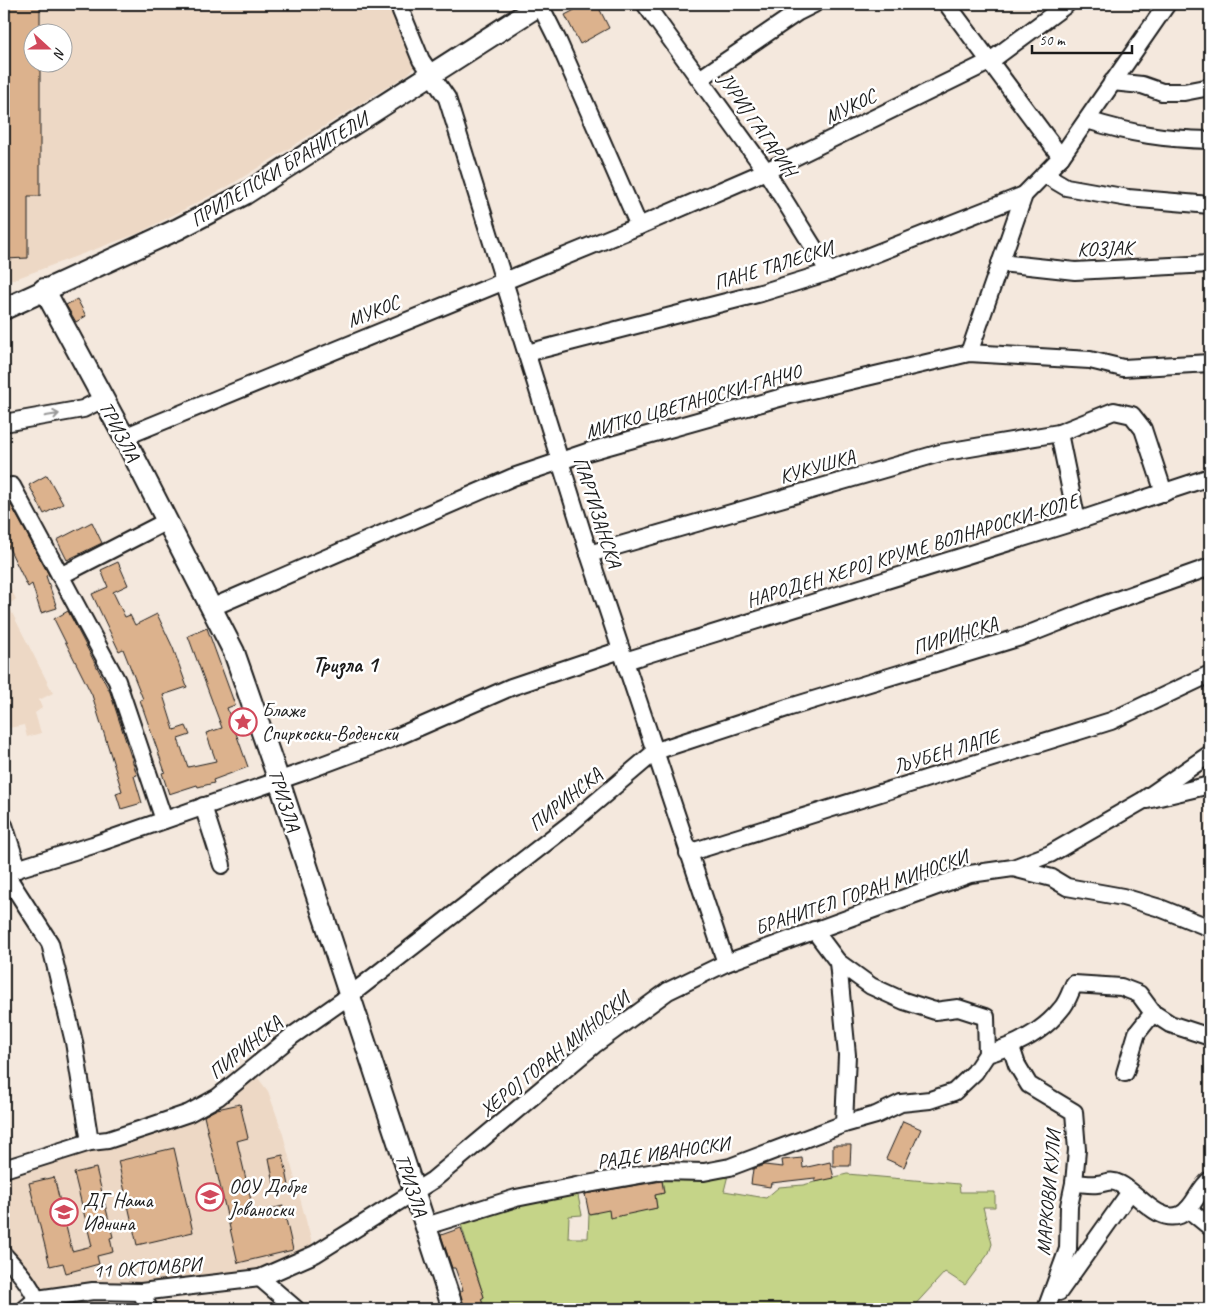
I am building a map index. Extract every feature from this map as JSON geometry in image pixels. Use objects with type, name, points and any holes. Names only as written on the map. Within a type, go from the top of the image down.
[{"type":"street","name":"ПАРТИЗАНСКА","points":[[400,4],[401,11],[421,60],[447,98],[559,461],[726,963]]},
{"type":"street","name":"ПРИЛЕПСКИ БРАНИТЕЛИ","points":[[4,309],[178,229],[245,194],[431,76],[540,4]]},
{"type":"street","points":[[540,4],[639,226]]},
{"type":"street","name":"ЈУРИЈ ГАГАРИН","points":[[645,4],[701,78],[766,171],[829,272]]},
{"type":"street","points":[[701,78],[798,12],[814,4]]},
{"type":"street","points":[[947,4],[1061,157]]},
{"type":"street","name":"МУКОС","points":[[124,436],[639,226],[766,171],[989,62],[1067,4]]},
{"type":"street","points":[[969,353],[1024,195],[1061,157],[1167,4]]},
{"type":"street","points":[[1112,82],[1142,84],[1162,92],[1184,92],[1210,87]]},
{"type":"street","points":[[1087,120],[1139,135],[1165,139],[1210,140]]},
{"type":"street","points":[[1044,174],[1066,186],[1128,198],[1210,205]]},
{"type":"street","name":"ПАНЕ ТАЛЕСКИ","points":[[527,353],[761,293],[829,272],[1024,195]]},
{"type":"street","name":"КОЗЈАК","points":[[1000,263],[1074,271],[1210,264]]},
{"type":"street","name":"ТРИЗЛА","points":[[44,289],[124,436],[234,652],[279,781],[454,1309]]},
{"type":"street","name":"МИТКО ЦВЕТАНОСКИ-ГАНЧО","points":[[212,607],[513,477],[559,461],[790,395],[969,353],[1090,360],[1123,368],[1210,363]]},
{"type":"street","points":[[4,423],[83,409],[103,399]]},
{"type":"street","name":"КУКУШКА","points":[[589,554],[940,453],[1059,433],[1114,411],[1132,415],[1142,429],[1164,493]]},
{"type":"street","points":[[1059,433],[1077,521]]},
{"type":"street","name":"НАРОДЕН ХЕРОЈ КРУМЕ ВОЛНАРОСКИ-КОЛЕ","points":[[9,872],[279,781],[399,736],[511,687],[1077,521],[1210,478]]},
{"type":"street","points":[[12,486],[117,681],[164,820]]},
{"type":"street","points":[[60,576],[167,521]]},
{"type":"street","name":"ПИРИНСКА","points":[[4,1169],[90,1142],[108,1140],[196,1109],[218,1097],[292,1036],[349,996],[570,824],[656,751],[787,708],[1024,636],[1100,606],[1210,567]]},
{"type":"street","name":"ЉУБЕН ЛАПЕ","points":[[688,853],[1111,721],[1210,674]]},
{"type":"street","name":"БРАНИТЕЛ ГОРАН МИНОСКИ","points":[[726,963],[970,874],[1013,868],[1050,854],[1142,801],[1210,754]]},
{"type":"street","name":"БРАНИТЕЛ ГОРАН МИНОСКИ","points":[[1142,801],[1210,785]]},
{"type":"street","points":[[203,806],[222,865]]},
{"type":"street","points":[[4,825],[9,872],[50,943],[74,1042],[90,1142]]},
{"type":"street","name":"БРАНИТЕЛ ГОРАН МИНОСКИ","points":[[1013,868],[1052,878],[1067,887],[1142,903],[1210,928]]},
{"type":"street","points":[[814,930],[838,962],[871,986],[904,1001],[935,1011],[958,1008],[986,1017],[987,1054],[1011,1047],[1048,1024],[1063,1008],[1074,984],[1121,987],[1139,994],[1153,1013],[1170,1024],[1210,1037]]},
{"type":"street","points":[[838,962],[847,1055],[844,1124]]},
{"type":"street","name":"ХЕРОЈ ГОРАН МИНОСКИ","points":[[414,1190],[433,1180],[594,1045],[668,991],[726,963]]},
{"type":"street","points":[[1125,1073],[1137,1034],[1153,1013]]},
{"type":"street","name":"МАРКОВИ КУЛИ","points":[[1011,1047],[1017,1065],[1029,1085],[1074,1112],[1077,1142],[1074,1183],[1069,1206],[1068,1249],[1047,1309]]},
{"type":"street","name":"РАДЕ ИВАНОСКИ","points":[[426,1226],[516,1198],[661,1171],[704,1172],[730,1167],[844,1124],[876,1115],[902,1103],[930,1100],[954,1092],[974,1072],[987,1054]]},
{"type":"street","points":[[1074,1183],[1098,1184],[1109,1180],[1121,1184],[1163,1215],[1178,1216],[1188,1209],[1204,1185],[1210,1180]]},
{"type":"street","name":"11 ОКТОМВРИ","points":[[34,1306],[93,1291],[141,1292],[260,1278],[315,1254],[414,1190]]},
{"type":"street","points":[[1047,1309],[1130,1192]]},
{"type":"street","points":[[1188,1209],[1210,1226]]},
{"type":"street","points":[[4,1255],[20,1273],[34,1306]]},
{"type":"street","points":[[260,1278],[296,1309]]},
{"type":"street","points":[[141,1292],[148,1309]]},
{"type":"shaded area","points":[[4,4],[400,4],[421,60],[408,74],[227,187],[139,233],[4,283]]},
{"type":"shaded area","points":[[4,577],[16,599],[8,605],[53,693],[39,700],[42,708],[35,713],[41,733],[27,737],[24,725],[4,729]]},
{"type":"shaded area","name":"ООУ Добре Јованоски","points":[[251,1069],[268,1091],[282,1131],[315,1254],[260,1278],[37,1299],[4,1255],[4,1169],[154,1125]]},
{"type":"green space","points":[[730,1167],[724,1191],[766,1198],[779,1187],[803,1185],[847,1174],[959,1184],[960,1192],[995,1192],[995,1207],[983,1207],[992,1244],[989,1253],[965,1285],[945,1272],[911,1309],[485,1309],[481,1299],[484,1297],[458,1215],[576,1186],[582,1215],[569,1216],[568,1238],[588,1238],[589,1214],[597,1213],[596,1207],[609,1205],[610,1217],[621,1216],[619,1204],[626,1203],[621,1178],[634,1176],[640,1211],[657,1208],[655,1195],[664,1193],[661,1171]]},
{"type":"building","points":[[4,4],[40,4],[40,22],[22,22],[22,72],[40,72],[40,196],[28,196],[28,258],[4,259]]},
{"type":"building","points":[[586,4],[597,4],[609,28],[580,44],[565,15]]},
{"type":"building","points":[[77,299],[86,316],[76,322],[66,305]]},
{"type":"building","points":[[47,475],[63,504],[44,514],[29,485]]},
{"type":"building","points":[[11,505],[49,575],[46,576],[57,608],[41,613],[32,584],[28,587],[4,538],[4,509]]},
{"type":"building","points":[[92,522],[102,543],[67,560],[57,540]]},
{"type":"building","points":[[118,562],[128,585],[113,592],[125,617],[130,615],[135,625],[157,614],[173,648],[187,687],[163,695],[174,730],[186,726],[190,735],[178,739],[188,767],[216,761],[206,733],[222,728],[188,636],[207,628],[235,705],[227,708],[248,767],[213,780],[214,783],[198,787],[197,785],[169,794],[162,773],[165,772],[140,700],[143,699],[123,649],[119,651],[92,594],[108,587],[101,570]]},
{"type":"building","points":[[68,611],[110,692],[137,775],[134,776],[142,803],[121,809],[116,793],[122,791],[92,695],[54,619]]},
{"type":"building","points":[[240,1104],[248,1138],[237,1141],[254,1213],[283,1206],[293,1250],[238,1263],[204,1116],[217,1109]]},
{"type":"building","points":[[903,1121],[921,1129],[904,1167],[886,1159]]},
{"type":"building","points":[[833,1145],[851,1145],[850,1166],[833,1166]]},
{"type":"building","points":[[174,1148],[193,1232],[137,1245],[118,1161]]},
{"type":"building","points":[[283,1155],[290,1191],[276,1194],[269,1158]]},
{"type":"building","points":[[802,1158],[803,1168],[830,1162],[834,1178],[815,1182],[815,1178],[771,1183],[770,1187],[751,1184],[753,1169],[764,1165],[783,1167],[782,1160]]},
{"type":"building","points":[[96,1168],[113,1237],[110,1238],[113,1252],[97,1256],[99,1264],[66,1273],[63,1263],[50,1266],[29,1183],[54,1177],[72,1251],[92,1246],[74,1173]]},
{"type":"building","points":[[662,1181],[664,1193],[655,1195],[657,1208],[610,1218],[609,1210],[589,1214],[585,1194]]},
{"type":"building","points":[[461,1228],[484,1297],[481,1299],[485,1309],[465,1309],[460,1292],[463,1290],[455,1268],[452,1268],[441,1235]]},
{"type":"place","name":"Блаже Спиркоски-Воденски","points":[[243,722]]},
{"type":"place","name":"ООУ Добре Јованоски","points":[[210,1197]]},
{"type":"place","name":"ДГ Наша Иднина","points":[[64,1212]]},
{"type":"district","name":"Тризла 1","points":[[345,664]]}]
